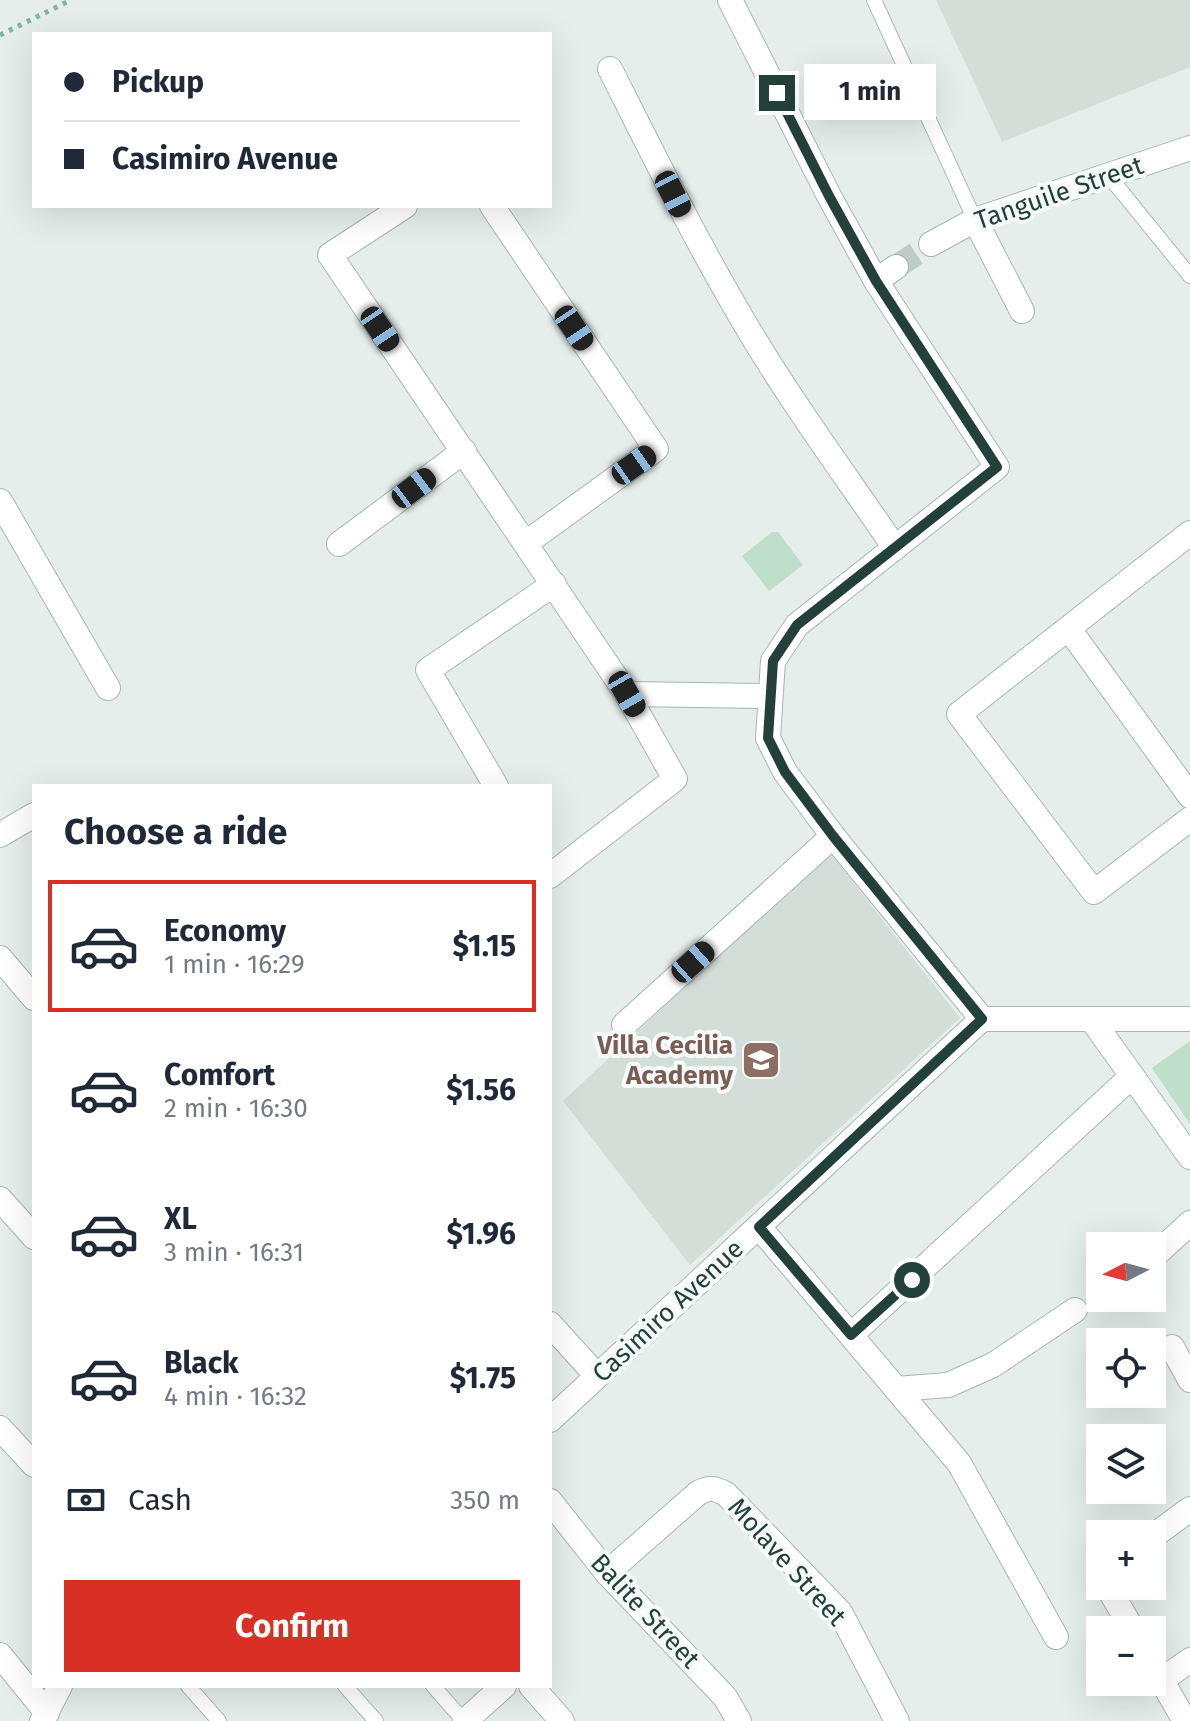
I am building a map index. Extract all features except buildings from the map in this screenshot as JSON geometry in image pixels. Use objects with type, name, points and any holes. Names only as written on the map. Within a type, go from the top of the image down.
[{"type":"street","points":[[730,0],[829,196],[876,281],[997,467],[797,625],[773,661],[768,738],[785,772],[833,836],[982,1019],[1190,1019]]},
{"type":"street","points":[[610,69],[738,313],[895,548]]},
{"type":"street","name":"Tanguile Street","points":[[931,244],[975,220],[1190,148]]},
{"type":"street","points":[[402,208],[330,255],[627,694],[675,779],[552,874]]},
{"type":"street","points":[[493,208],[656,449],[526,543]]},
{"type":"street","points":[[975,220],[1022,311]]},
{"type":"street","points":[[876,281],[896,267]]},
{"type":"street","points":[[339,544],[464,451]]},
{"type":"street","points":[[0,501],[108,688]]},
{"type":"street","points":[[1190,533],[959,714],[1094,892],[1190,819]]},
{"type":"street","points":[[495,784],[428,670],[554,584]]},
{"type":"street","points":[[1069,629],[1190,796]]},
{"type":"street","points":[[627,694],[770,696]]},
{"type":"street","points":[[0,835],[32,816]]},
{"type":"street","points":[[624,1025],[833,836]]},
{"type":"street","points":[[0,958],[32,996]]},
{"type":"street","name":"Casimiro Avenue","points":[[552,1418],[982,1019]]},
{"type":"street","points":[[1092,1020],[1190,1157]]},
{"type":"street","points":[[851,1335],[1132,1076]]},
{"type":"street","points":[[0,1199],[32,1235]]},
{"type":"street","points":[[1166,1245],[1190,1223]]},
{"type":"street","points":[[759,1227],[959,1463],[1056,1637]]},
{"type":"street","points":[[896,1389],[948,1385],[993,1365],[1075,1310]]},
{"type":"street","points":[[552,1326],[597,1376]]},
{"type":"street","points":[[1172,1347],[1190,1380]]},
{"type":"street","points":[[0,1428],[32,1463]]},
{"type":"street","name":"Molave Street","points":[[607,1573],[698,1493],[707,1488],[717,1489],[726,1494],[840,1612],[897,1721]]},
{"type":"street","name":"Balite Street","points":[[552,1504],[607,1573],[725,1697],[739,1721]]},
{"type":"street","points":[[1166,1527],[1190,1509]]},
{"type":"street","points":[[0,1655],[45,1717],[59,1688]]},
{"type":"street","points":[[1166,1669],[1190,1660]]},
{"type":"street","points":[[465,1721],[502,1688]]},
{"type":"street","points":[[533,1688],[562,1721]]},
{"type":"street","points":[[1166,1688],[1185,1721]]},
{"type":"lane","points":[[874,0],[975,220]]},
{"type":"lane","points":[[1108,175],[1190,276]]},
{"type":"lane","points":[[190,1688],[219,1721]]},
{"type":"lane","points":[[347,1688],[376,1721]]},
{"type":"lane","points":[[435,1688],[465,1721]]},
{"type":"path","points":[[0,35],[71,0]]},
{"type":"shaded area","points":[[936,0],[1190,0],[1190,67],[1002,142]]},
{"type":"shaded area","name":"Villa Cecilia Academy","points":[[829,852],[960,1018],[690,1265],[563,1101]]},
{"type":"green space","points":[[772,532],[778,532],[803,565],[769,591],[742,556]]},
{"type":"green space","points":[[1190,1041],[1190,1124],[1152,1068]]},
{"type":"tunnel","points":[[896,267],[931,244]]},
{"type":"place","name":"Villa Cecilia Academy","points":[[761,1060]]},
{"type":"route","points":[[777,93],[876,281],[997,467],[797,625],[773,661],[768,738],[785,772],[982,1019],[759,1227],[851,1335],[912,1280]]}]
